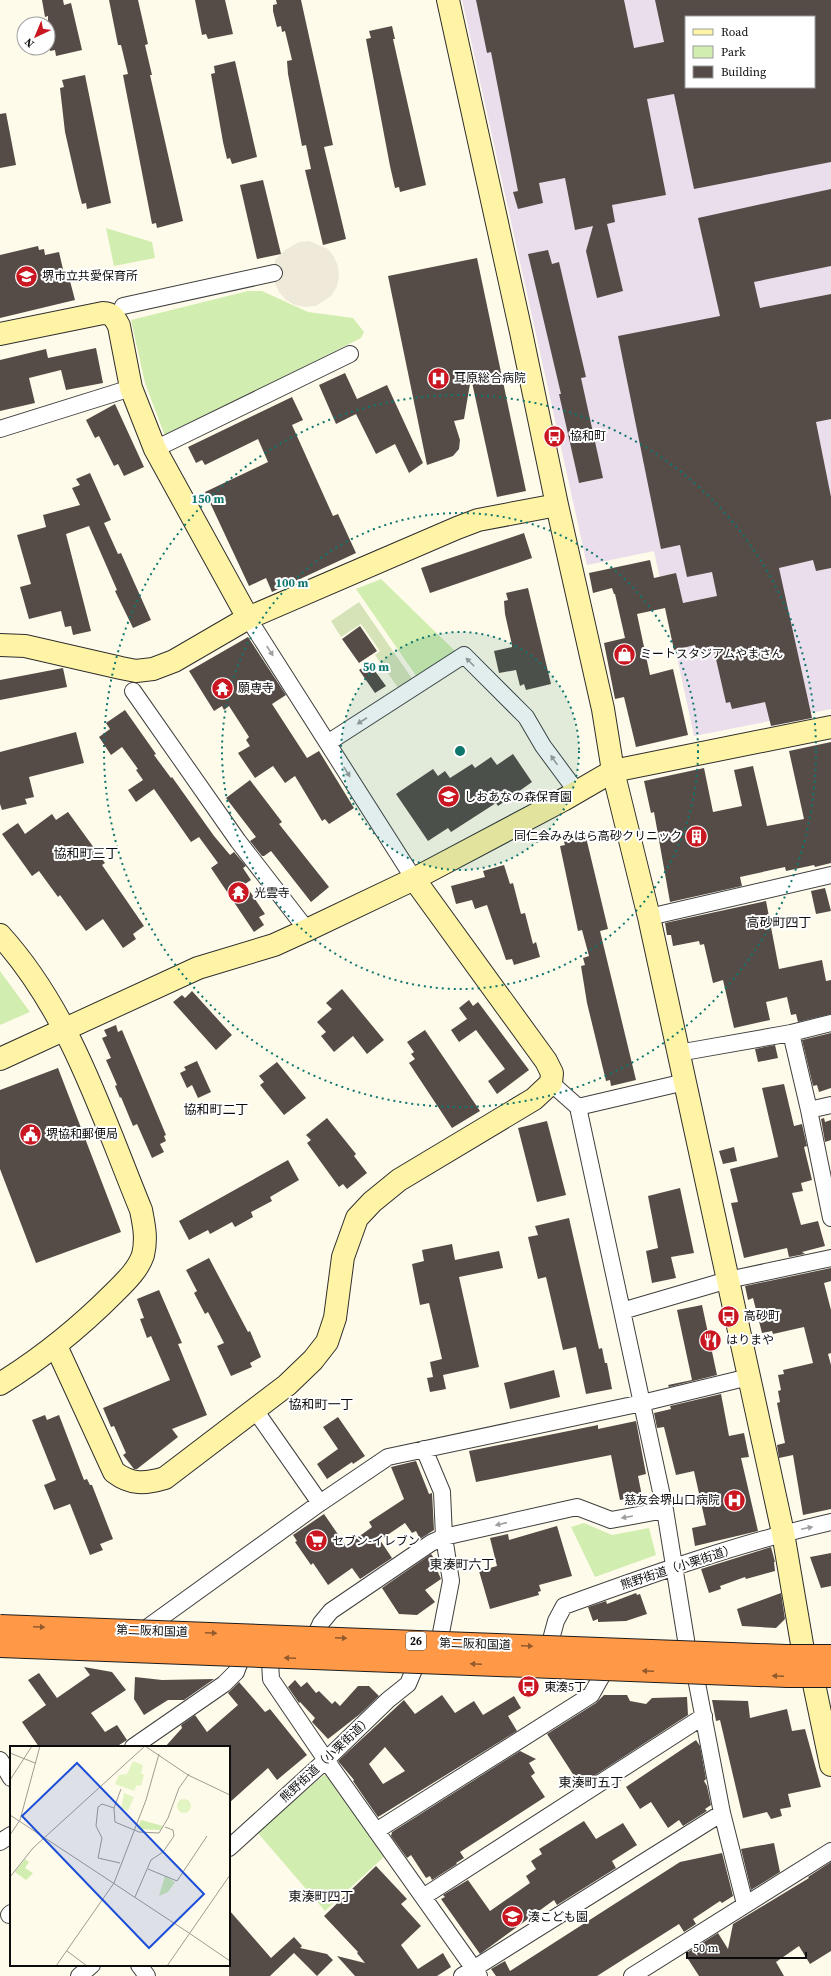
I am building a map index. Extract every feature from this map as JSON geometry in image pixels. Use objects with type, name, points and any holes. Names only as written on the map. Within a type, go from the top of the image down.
[{"type":"highway","name":"第二阪和国道","points":[[0,1626],[786,1656],[831,1656]]},
{"type":"highway","name":"第二阪和国道","points":[[0,1646],[787,1676],[831,1676]]},
{"type":"street","points":[[448,0],[521,332],[557,505],[603,709],[613,771],[649,918],[783,1533],[803,1650],[815,1689],[831,1765]]},
{"type":"street","points":[[124,306],[274,273]]},
{"type":"street","points":[[0,334],[108,313],[115,318],[119,326],[131,388],[155,449],[248,618],[414,879],[546,1061],[552,1073],[551,1083],[534,1099],[399,1180],[372,1202],[357,1218],[343,1257],[335,1318],[327,1342],[313,1360],[292,1380],[165,1478],[148,1483],[134,1483],[123,1479],[114,1472],[56,1346]]},
{"type":"street","points":[[155,449],[350,354]]},
{"type":"street","points":[[0,429],[131,388]]},
{"type":"street","points":[[0,645],[25,646],[136,671],[153,669],[174,662],[248,618],[478,520],[557,505]]},
{"type":"street","points":[[328,742],[464,655],[526,717],[543,746],[577,792]]},
{"type":"street","points":[[133,691],[238,841],[308,930]]},
{"type":"street","points":[[0,1059],[64,1028],[198,968],[274,944],[308,930],[414,879],[577,792],[613,771],[831,727]]},
{"type":"street","points":[[649,918],[831,875]]},
{"type":"street","points":[[0,935],[33,976],[64,1028],[79,1058],[141,1210],[146,1233],[143,1255],[132,1275],[98,1309],[56,1346],[0,1384]]},
{"type":"street","points":[[678,1053],[791,1033],[831,1023]]},
{"type":"street","points":[[791,1033],[809,1110],[831,1218]]},
{"type":"street","points":[[578,1107],[685,1082]]},
{"type":"street","points":[[551,1083],[578,1107],[665,1510],[687,1646]]},
{"type":"street","points":[[809,1110],[831,1105]]},
{"type":"street","points":[[622,1311],[728,1280],[831,1258]]},
{"type":"street","points":[[148,1627],[320,1503],[388,1458],[642,1403],[749,1377]]},
{"type":"street","points":[[255,1410],[320,1503]]},
{"type":"street","points":[[424,1449],[442,1492],[444,1537],[451,1581],[440,1638]]},
{"type":"street","points":[[316,1634],[321,1623],[331,1611],[430,1543],[444,1537],[577,1507],[611,1520],[665,1510]]},
{"type":"street","name":"熊野街道（小栗街道）","points":[[550,1643],[556,1621],[564,1606],[675,1566],[783,1533],[831,1522]]},
{"type":"street","points":[[134,1746],[224,1684],[236,1672],[241,1659]]},
{"type":"street","points":[[270,1662],[271,1679],[326,1760],[423,1896],[472,1973],[722,1813]]},
{"type":"street","name":"熊野街道（小栗街道）","points":[[230,1847],[326,1760],[388,1700],[408,1684],[416,1665]]},
{"type":"street","points":[[376,1831],[590,1695],[604,1672]]},
{"type":"street","points":[[696,1678],[722,1813],[745,1904]]},
{"type":"street","points":[[423,1896],[704,1716]]},
{"type":"street","points":[[0,1760],[10,1776]]},
{"type":"street","points":[[0,1842],[10,1836]]},
{"type":"street","points":[[632,1976],[831,1851]]},
{"type":"street","points":[[79,1976],[91,1966]]},
{"type":"street","points":[[140,1966],[147,1976]]},
{"type":"shaded area","points":[[462,0],[831,0],[831,709],[694,736],[654,551],[587,565]]},
{"type":"shaded area","points":[[309,241],[328,249],[338,266],[339,276],[337,286],[332,295],[315,306],[305,307],[295,305],[286,300],[279,292],[275,283],[274,273],[275,260],[285,250],[299,242]]},
{"type":"green space","points":[[106,228],[152,242],[155,258],[114,266]]},
{"type":"green space","points":[[248,291],[262,291],[308,312],[353,318],[364,332],[361,338],[165,436],[145,383],[131,320]]},
{"type":"green space","points":[[381,579],[456,652],[417,677],[356,589]]},
{"type":"green space","points":[[359,602],[413,680],[399,689],[375,655],[380,651],[361,624],[341,637],[331,621]]},
{"type":"green space","points":[[0,971],[30,1012],[0,1025]]},
{"type":"green space","points":[[584,1523],[612,1535],[649,1528],[656,1555],[595,1577],[571,1527]]},
{"type":"green space","points":[[325,1774],[332,1777],[386,1855],[325,1911],[257,1832]]},
{"type":"building","points":[[42,0],[63,0],[64,5],[71,3],[82,50],[56,56],[56,16],[45,16]]},
{"type":"building","points":[[109,0],[138,0],[148,44],[145,45],[152,75],[150,75],[183,221],[157,228],[156,223],[152,224],[123,75],[128,74],[121,45],[118,45]]},
{"type":"building","points":[[195,0],[225,0],[233,34],[208,39],[206,34],[202,35]]},
{"type":"building","points":[[276,0],[301,0],[333,145],[324,147],[346,239],[323,245],[305,170],[311,169],[306,145],[302,146],[288,74],[287,61],[292,60],[285,31],[282,32],[281,26],[277,27],[273,11],[273,5],[277,4]]},
{"type":"building","points":[[476,0],[624,0],[634,48],[664,42],[655,0],[831,0],[831,162],[694,189],[674,94],[647,99],[666,195],[612,205],[615,222],[607,224],[623,291],[597,298],[586,251],[593,226],[575,230],[565,178],[539,183],[543,203],[518,209],[513,192],[518,191],[491,52],[487,53]]},
{"type":"building","points":[[392,26],[395,39],[393,39],[426,185],[400,192],[399,187],[395,188],[390,166],[366,39],[371,38],[369,31]]},
{"type":"building","points":[[235,61],[257,157],[232,164],[230,158],[227,159],[223,142],[211,74],[215,73],[214,66]]},
{"type":"building","points":[[85,75],[111,203],[87,209],[86,203],[82,204],[65,132],[60,88],[64,87],[62,80]]},
{"type":"building","points":[[6,113],[16,165],[0,168],[0,114]]},
{"type":"building","points":[[263,180],[281,254],[257,259],[240,185]]},
{"type":"building","points":[[831,189],[831,266],[754,282],[760,308],[831,294],[831,419],[816,422],[831,497],[831,568],[816,571],[813,560],[779,568],[812,718],[771,726],[765,702],[732,709],[730,702],[726,703],[713,646],[696,650],[695,645],[674,650],[665,608],[637,614],[650,675],[673,669],[688,735],[636,747],[624,697],[615,699],[604,643],[625,638],[615,594],[612,588],[593,593],[589,573],[650,560],[654,578],[676,573],[683,603],[717,596],[712,572],[687,577],[680,545],[661,549],[618,336],[720,316],[698,218]]},
{"type":"building","points":[[38,246],[39,250],[44,249],[45,255],[59,252],[66,282],[70,281],[75,300],[0,318],[0,255]]},
{"type":"building","points":[[548,250],[552,264],[559,262],[586,377],[581,378],[603,478],[579,483],[559,394],[561,394],[528,254]]},
{"type":"building","points":[[477,258],[526,491],[497,497],[471,378],[464,419],[454,421],[460,440],[459,449],[453,456],[427,465],[388,276]]},
{"type":"building","points":[[96,348],[103,383],[66,390],[61,370],[29,378],[35,403],[0,411],[0,360],[46,349],[48,358]]},
{"type":"building","points":[[345,373],[357,399],[387,385],[423,463],[409,473],[395,444],[376,454],[356,414],[336,424],[319,385]]},
{"type":"building","points":[[292,397],[303,420],[292,425],[333,516],[338,514],[356,553],[272,592],[266,578],[249,586],[205,492],[268,462],[258,439],[205,465],[202,460],[196,463],[188,447]]},
{"type":"building","points":[[115,404],[144,467],[124,476],[118,464],[114,466],[99,436],[95,438],[86,420]]},
{"type":"building","points":[[90,473],[111,520],[104,523],[118,554],[121,553],[151,620],[133,628],[115,591],[117,590],[89,526],[66,534],[91,631],[73,635],[71,626],[65,627],[61,611],[29,619],[20,587],[31,584],[17,535],[46,527],[43,515],[80,505],[72,488],[80,485],[76,479]]},
{"type":"building","points":[[524,533],[532,558],[430,593],[421,568]]},
{"type":"building","points":[[528,588],[551,684],[526,690],[524,684],[520,686],[516,670],[499,673],[494,651],[512,647],[505,614],[504,601],[508,600],[506,593]]},
{"type":"building","points":[[360,626],[377,651],[359,663],[342,639]]},
{"type":"building","points":[[248,637],[286,695],[272,704],[307,758],[319,751],[354,808],[329,824],[325,819],[322,821],[295,776],[285,783],[273,766],[255,778],[238,753],[250,746],[246,740],[249,737],[229,706],[224,710],[222,706],[214,711],[189,671]]},
{"type":"building","points":[[369,663],[386,686],[375,693],[359,670]]},
{"type":"building","points":[[63,668],[67,687],[0,700],[0,680]]},
{"type":"building","points":[[125,710],[156,754],[154,755],[171,778],[172,777],[214,836],[230,855],[234,852],[246,866],[243,868],[251,880],[245,884],[265,914],[259,917],[264,925],[254,932],[211,868],[218,863],[199,837],[191,842],[154,789],[136,802],[128,790],[143,780],[136,770],[138,769],[122,747],[111,755],[99,737],[110,729],[106,723]]},
{"type":"building","points":[[76,732],[84,763],[29,777],[34,797],[25,799],[27,804],[2,810],[0,804],[0,752]]},
{"type":"building","points":[[831,742],[831,863],[786,871],[785,867],[740,877],[742,886],[670,902],[654,812],[651,813],[644,781],[704,768],[713,812],[742,806],[734,770],[753,766],[767,826],[804,819],[789,751]]},
{"type":"building","points":[[513,754],[532,782],[498,806],[496,803],[451,832],[448,828],[428,841],[396,794],[433,769],[438,776],[445,771],[450,778],[472,764],[475,768],[491,757],[497,765]]},
{"type":"building","points":[[250,780],[282,822],[279,824],[329,887],[311,902],[271,851],[262,856],[250,841],[256,837],[226,798]]},
{"type":"building","points":[[68,812],[105,863],[102,865],[144,926],[133,934],[136,939],[123,948],[103,919],[86,931],[60,895],[58,897],[39,871],[32,876],[2,834],[18,823],[25,834],[52,814],[56,820]]},
{"type":"building","points":[[585,833],[608,929],[600,931],[636,1080],[611,1086],[610,1080],[606,1081],[587,1003],[581,966],[585,965],[583,958],[589,956],[582,930],[578,931],[560,846],[565,845],[563,839]]},
{"type":"building","points":[[504,865],[510,884],[513,883],[521,914],[525,913],[533,944],[536,942],[540,957],[514,965],[512,959],[506,960],[487,905],[475,909],[472,900],[456,904],[451,886],[485,877],[483,871]]},
{"type":"building","points":[[825,888],[831,911],[816,914],[811,891]]},
{"type":"building","points":[[766,901],[779,969],[822,960],[826,981],[831,980],[831,1014],[798,1022],[796,1014],[791,1015],[787,997],[766,1002],[770,1020],[734,1028],[723,980],[713,983],[704,944],[700,945],[699,941],[673,946],[671,935],[667,935],[665,923]]},
{"type":"building","points":[[342,989],[384,1040],[367,1054],[353,1036],[334,1052],[321,1036],[326,1032],[317,1022],[332,1009],[326,1003]]},
{"type":"building","points":[[192,991],[232,1035],[216,1050],[173,1002],[182,995],[185,998]]},
{"type":"building","points":[[469,1000],[473,1006],[478,1002],[529,1070],[497,1094],[488,1081],[505,1069],[476,1030],[459,1042],[451,1030],[467,1019],[459,1008]]},
{"type":"building","points":[[116,1025],[118,1032],[122,1030],[166,1135],[164,1136],[166,1141],[160,1144],[164,1152],[152,1158],[137,1124],[133,1126],[115,1086],[117,1085],[106,1060],[111,1058],[102,1038],[107,1036],[104,1030]]},
{"type":"building","points":[[425,1030],[480,1111],[452,1128],[409,1063],[415,1059],[411,1054],[414,1052],[407,1042]]},
{"type":"building","points":[[831,1033],[831,1088],[819,1092],[817,1085],[813,1086],[802,1040]]},
{"type":"building","points":[[775,1045],[778,1058],[758,1062],[755,1049]]},
{"type":"building","points":[[197,1061],[211,1092],[198,1098],[192,1085],[187,1088],[180,1073],[186,1070],[184,1067]]},
{"type":"building","points":[[277,1062],[306,1098],[284,1115],[260,1085],[264,1082],[259,1076]]},
{"type":"building","points":[[58,1068],[121,1232],[36,1263],[0,1169],[0,1090]]},
{"type":"building","points":[[784,1084],[794,1126],[802,1124],[807,1146],[804,1147],[812,1180],[801,1183],[803,1191],[792,1193],[801,1225],[818,1221],[825,1246],[802,1252],[805,1254],[789,1257],[787,1248],[744,1258],[731,1203],[738,1202],[730,1169],[778,1157],[762,1088]]},
{"type":"building","points":[[327,1118],[356,1154],[354,1156],[367,1173],[347,1189],[343,1184],[339,1187],[307,1143],[311,1140],[306,1135]]},
{"type":"building","points":[[824,1118],[825,1122],[831,1120],[831,1140],[825,1142],[821,1119]]},
{"type":"building","points":[[547,1121],[566,1195],[537,1202],[518,1128]]},
{"type":"building","points":[[734,1147],[737,1161],[723,1164],[719,1151]]},
{"type":"building","points":[[288,1160],[299,1180],[270,1197],[272,1201],[251,1212],[253,1217],[235,1227],[232,1222],[210,1234],[208,1230],[189,1240],[179,1221]]},
{"type":"building","points":[[680,1188],[694,1253],[671,1257],[676,1278],[652,1283],[646,1251],[658,1248],[648,1196]]},
{"type":"building","points":[[569,1218],[599,1349],[602,1348],[605,1363],[607,1363],[612,1389],[586,1394],[576,1347],[563,1350],[546,1277],[538,1279],[528,1237],[538,1235],[535,1226]]},
{"type":"building","points":[[452,1244],[455,1260],[499,1251],[503,1268],[459,1277],[479,1367],[443,1375],[446,1389],[430,1392],[427,1378],[433,1377],[430,1362],[442,1359],[429,1303],[420,1305],[412,1264],[424,1261],[422,1250]]},
{"type":"building","points":[[209,1258],[248,1332],[250,1331],[261,1357],[250,1363],[252,1367],[231,1376],[217,1346],[224,1343],[208,1312],[205,1314],[194,1293],[197,1291],[186,1270]]},
{"type":"building","points":[[831,1268],[831,1281],[824,1283],[831,1310],[831,1353],[828,1354],[831,1365],[831,1509],[803,1515],[793,1455],[779,1458],[777,1445],[785,1443],[777,1403],[780,1402],[778,1391],[781,1390],[778,1375],[784,1374],[783,1370],[813,1363],[804,1327],[773,1334],[772,1331],[762,1333],[753,1298],[748,1300],[745,1286]]},
{"type":"building","points":[[159,1290],[182,1343],[178,1344],[207,1415],[172,1429],[178,1437],[137,1469],[134,1469],[123,1455],[126,1453],[114,1426],[111,1427],[103,1408],[170,1380],[151,1336],[147,1338],[140,1319],[144,1318],[137,1299]]},
{"type":"building","points":[[702,1305],[717,1375],[669,1387],[668,1385],[692,1380],[677,1310]]},
{"type":"building","points":[[554,1370],[560,1397],[510,1409],[504,1383]]},
{"type":"building","points":[[721,1394],[729,1436],[744,1433],[749,1457],[741,1458],[758,1531],[695,1546],[692,1528],[706,1525],[694,1471],[676,1475],[664,1427],[657,1428],[654,1413],[671,1409],[670,1406]]},
{"type":"building","points":[[45,1415],[47,1420],[59,1415],[84,1480],[87,1479],[90,1485],[92,1485],[113,1539],[100,1544],[103,1550],[90,1555],[70,1504],[54,1510],[44,1485],[56,1480],[32,1420]]},
{"type":"building","points":[[338,1417],[365,1456],[353,1464],[352,1462],[327,1479],[317,1464],[338,1449],[323,1427]]},
{"type":"building","points":[[636,1421],[646,1474],[638,1476],[642,1496],[620,1500],[611,1455],[476,1482],[469,1451],[598,1425],[598,1429]]},
{"type":"building","points":[[416,1461],[429,1494],[432,1493],[434,1530],[420,1539],[416,1531],[412,1533],[405,1523],[380,1540],[392,1558],[360,1579],[352,1568],[328,1585],[313,1563],[311,1565],[295,1542],[297,1541],[293,1535],[324,1514],[346,1546],[372,1527],[369,1522],[404,1499],[391,1467]]},
{"type":"building","points":[[557,1526],[572,1576],[539,1585],[541,1591],[538,1592],[539,1595],[490,1609],[479,1571],[497,1566],[490,1538],[508,1534],[509,1540]]},
{"type":"building","points":[[771,1547],[775,1562],[775,1571],[746,1579],[745,1577],[720,1586],[721,1589],[709,1593],[701,1569]]},
{"type":"building","points":[[831,1553],[831,1586],[821,1588],[810,1557]]},
{"type":"building","points":[[431,1554],[439,1565],[437,1570],[441,1579],[425,1590],[435,1602],[417,1615],[399,1614],[382,1588]]},
{"type":"building","points":[[636,1593],[637,1595],[640,1594],[647,1614],[626,1621],[598,1622],[598,1619],[593,1621],[588,1607],[606,1601],[607,1604]]},
{"type":"building","points":[[781,1593],[785,1619],[776,1628],[742,1626],[737,1609]]},
{"type":"building","points":[[84,1667],[112,1672],[126,1690],[91,1713],[105,1732],[117,1725],[127,1740],[118,1746],[38,1746],[22,1722],[46,1705],[28,1680],[39,1673],[57,1698],[90,1675]]},
{"type":"building","points":[[135,1677],[162,1680],[214,1679],[184,1700],[168,1700],[144,1715],[134,1699]]},
{"type":"building","points":[[295,1680],[301,1687],[307,1682],[316,1693],[319,1691],[332,1704],[335,1701],[340,1706],[358,1686],[369,1686],[379,1696],[360,1714],[328,1739],[312,1722],[315,1718],[300,1702],[299,1703],[288,1687]]},
{"type":"building","points":[[239,1682],[265,1712],[270,1709],[307,1755],[277,1780],[268,1768],[230,1802],[230,1746],[166,1746],[182,1728],[181,1725],[195,1715],[207,1732],[238,1705],[228,1693]]},
{"type":"building","points":[[442,1695],[455,1713],[474,1701],[483,1715],[514,1696],[521,1708],[508,1716],[517,1731],[378,1817],[353,1781],[354,1780],[338,1761],[404,1700],[415,1714]],"holes":[[[385,1747],[405,1771],[383,1784],[369,1764]]]},
{"type":"building","points":[[604,1695],[627,1695],[630,1701],[646,1704],[652,1698],[687,1697],[688,1715],[580,1785],[547,1734],[596,1703]]},
{"type":"building","points":[[712,1700],[748,1701],[750,1718],[787,1709],[792,1731],[805,1729],[821,1787],[788,1794],[791,1807],[780,1809],[782,1816],[771,1819],[767,1812],[743,1818],[720,1720],[716,1721]]},
{"type":"building","points":[[696,1740],[700,1746],[706,1779],[704,1781],[707,1786],[711,1805],[705,1809],[707,1811],[683,1826],[679,1820],[668,1828],[651,1802],[640,1809],[626,1787]]},
{"type":"building","points":[[520,1751],[536,1759],[529,1763],[535,1773],[531,1776],[545,1797],[460,1852],[464,1858],[456,1863],[457,1864],[432,1880],[430,1876],[426,1878],[411,1855],[407,1858],[391,1836],[392,1832]]},
{"type":"building","points":[[584,1821],[596,1839],[623,1823],[637,1845],[612,1861],[616,1868],[557,1905],[554,1900],[480,1954],[441,1899],[445,1897],[443,1895],[468,1880],[490,1911],[530,1883],[526,1876],[536,1869],[531,1861],[542,1854],[539,1849]]},
{"type":"building","points":[[774,1843],[780,1872],[751,1890],[741,1849]]},
{"type":"building","points":[[722,1853],[733,1896],[722,1903],[720,1901],[693,1919],[696,1924],[684,1932],[679,1924],[597,1976],[496,1976],[491,1969],[505,1961],[510,1971],[680,1862]]},
{"type":"building","points":[[831,1862],[831,1951],[810,1964],[799,1946],[776,1962],[784,1976],[699,1976],[688,1959],[688,1952],[718,1933],[728,1949],[733,1924],[809,1878],[808,1877]]},
{"type":"building","points":[[376,1866],[407,1899],[401,1904],[421,1926],[401,1945],[418,1969],[443,1953],[451,1967],[437,1976],[355,1976],[337,1956],[365,1963],[357,1953],[358,1952],[324,1916]]},
{"type":"building","points":[[230,1911],[271,1958],[294,1937],[302,1946],[300,1948],[327,1954],[333,1960],[317,1976],[294,1953],[270,1976],[229,1976]]},
{"type":"place","name":"堺市立共愛保育所","points":[[26,276]]},
{"type":"place","name":"耳原総合病院","points":[[438,378]]},
{"type":"place","name":"協和町","points":[[555,436]]},
{"type":"place","name":"ミートスタジアムやまさん","points":[[625,654]]},
{"type":"place","name":"願専寺","points":[[222,688]]},
{"type":"place","name":"しおあなの森保育園","points":[[448,797]]},
{"type":"place","name":"同仁会みみはら高砂クリニック","points":[[697,836]]},
{"type":"place","name":"光雲寺","points":[[239,893]]},
{"type":"place","name":"堺協和郵便局","points":[[30,1134]]},
{"type":"place","name":"高砂町","points":[[728,1316]]},
{"type":"place","name":"はりまや","points":[[711,1340]]},
{"type":"place","name":"慈友会堺山口病院","points":[[735,1500]]},
{"type":"place","name":"セブン-イレブン","points":[[316,1541]]},
{"type":"place","name":"東湊5丁","points":[[528,1687]]},
{"type":"place","name":"湊こども園","points":[[513,1917]]},
{"type":"district","name":"協和町三丁","points":[[86,853]]},
{"type":"district","name":"高砂町四丁","points":[[779,922]]},
{"type":"district","name":"協和町二丁","points":[[216,1109]]},
{"type":"district","name":"協和町一丁","points":[[321,1404]]},
{"type":"district","name":"東湊町六丁","points":[[462,1564]]},
{"type":"district","name":"東湊町五丁","points":[[591,1782]]},
{"type":"district","name":"東湊町四丁","points":[[321,1896]]}]
